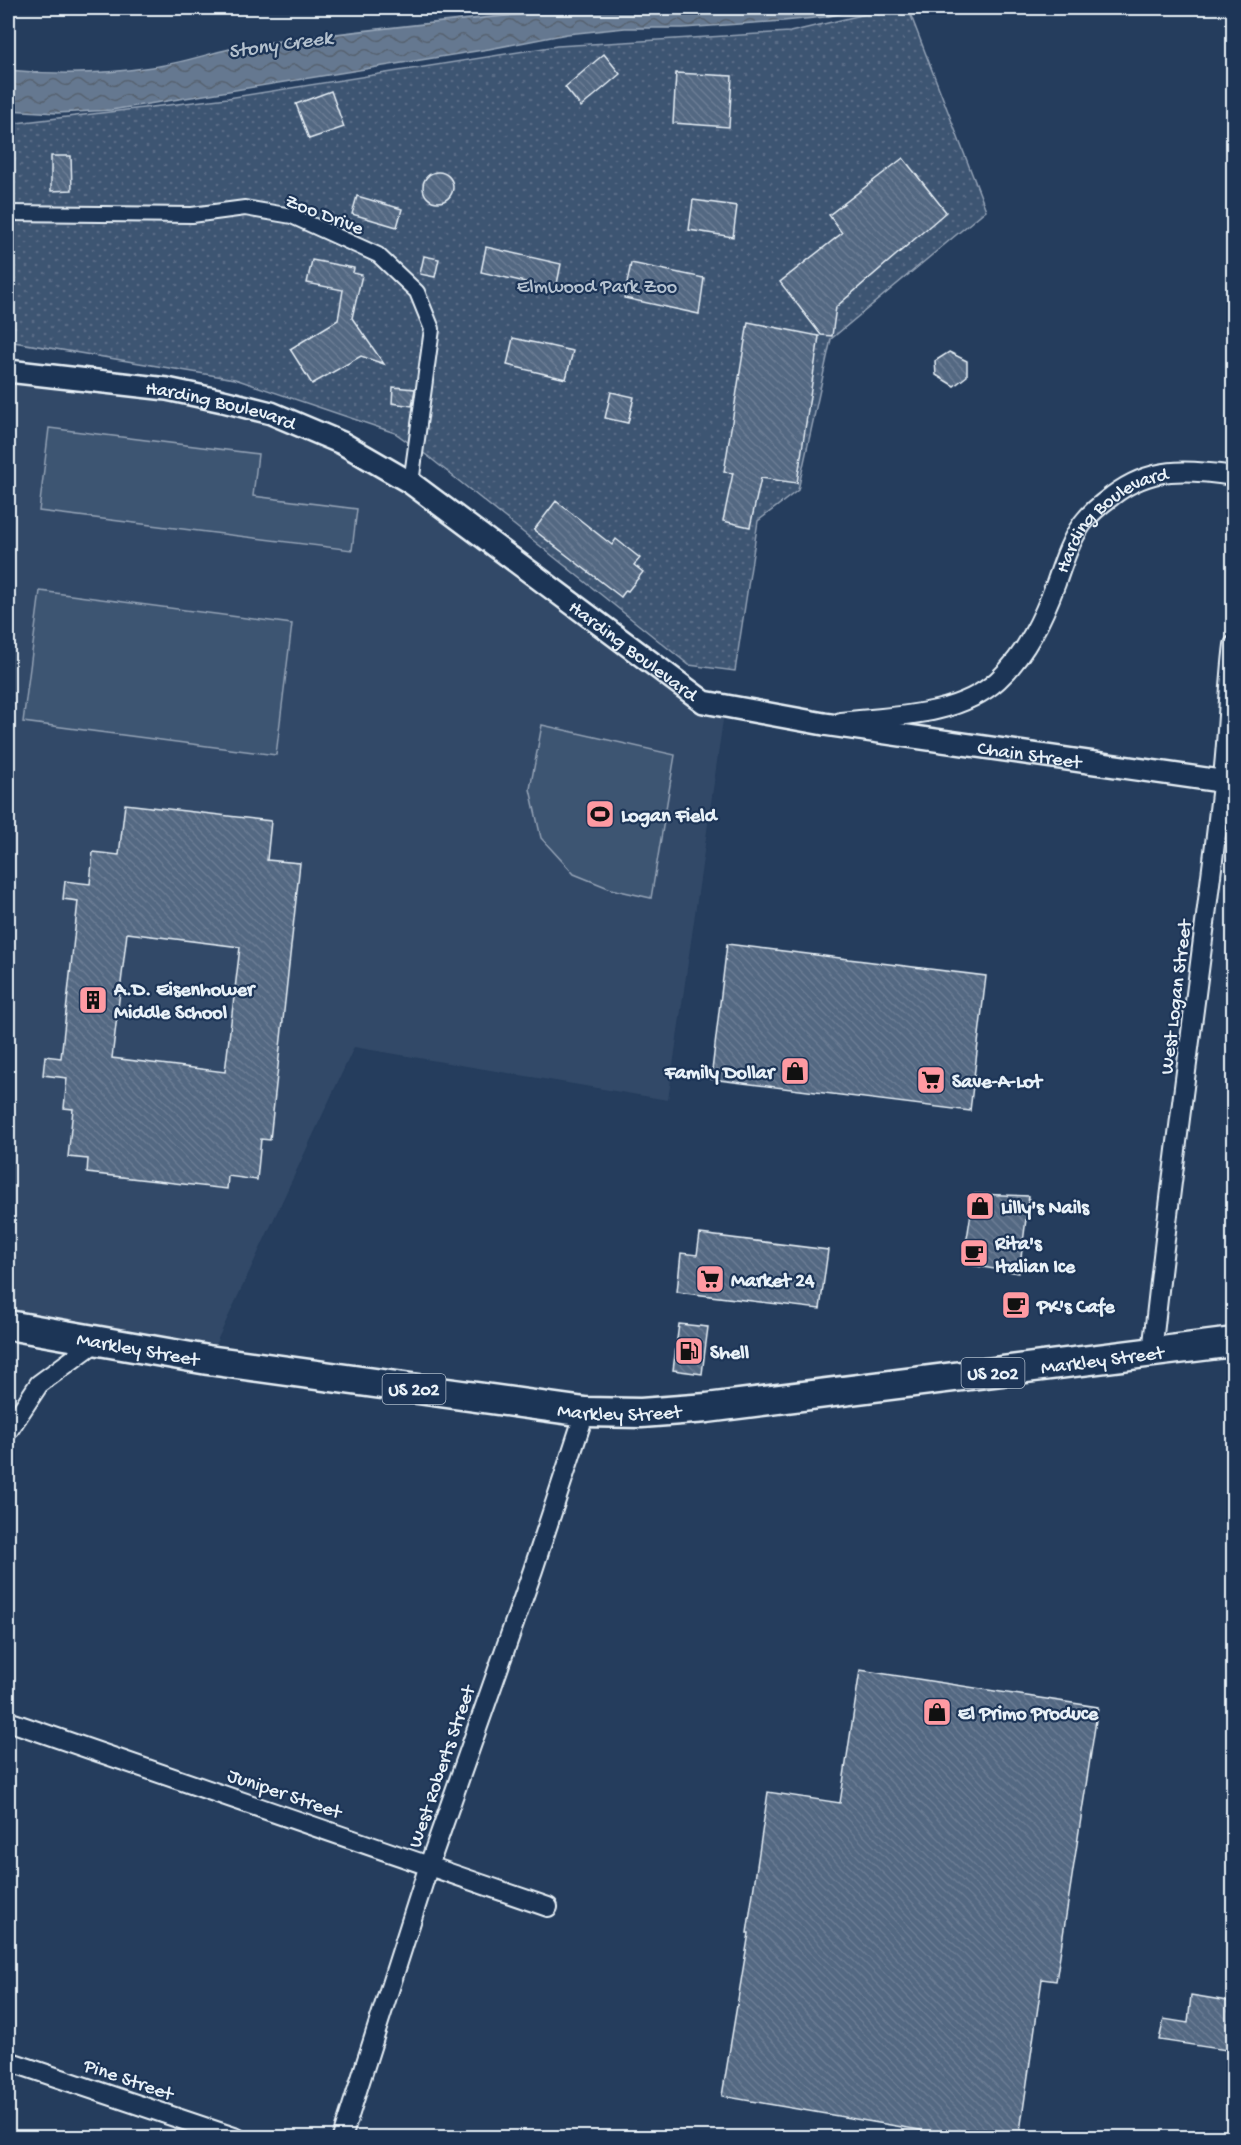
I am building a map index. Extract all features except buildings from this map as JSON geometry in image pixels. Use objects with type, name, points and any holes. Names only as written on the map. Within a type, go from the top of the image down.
[{"type":"highway","name":"Markley Street","points":[[8,1325],[208,1360],[585,1412],[641,1413],[707,1408],[1233,1342]]},
{"type":"street","name":"Zoo Drive","points":[[8,213],[192,215],[245,208],[292,216],[378,255],[417,292],[429,316],[432,329],[411,483]]},
{"type":"street","name":"Harding Boulevard","points":[[8,371],[167,389],[271,413],[342,443],[411,483],[704,702],[824,724],[915,714],[971,698],[998,680],[1037,629],[1069,548],[1082,525],[1099,506],[1143,477],[1170,471],[1233,476]]},
{"type":"street","name":"West Logan Street","points":[[1152,1353],[1167,1214],[1228,782],[1233,645]]},
{"type":"street","name":"Chain Street","points":[[824,724],[1228,782]]},
{"type":"street","points":[[8,1431],[39,1384],[99,1340]]},
{"type":"street","name":"West Roberts Street","points":[[342,2138],[429,1865],[533,1570],[585,1412]]},
{"type":"street","name":"Juniper Street","points":[[8,1721],[548,1907]]},
{"type":"street","name":"Pine Street","points":[[8,2061],[237,2138]]},
{"type":"shaded area","points":[[8,371],[167,389],[342,443],[725,706],[668,1100],[354,1047],[208,1360],[8,1332]]},
{"type":"green space","name":"Elmwood Park Zoo","points":[[891,8],[908,8],[986,210],[831,339],[798,490],[758,521],[735,671],[689,665],[429,457],[395,433],[235,379],[8,341],[8,124],[228,98],[557,46],[790,32]]},
{"type":"green space","points":[[49,428],[258,454],[253,496],[357,509],[352,550],[39,511]]},
{"type":"green space","points":[[40,591],[292,624],[276,755],[23,722]]},
{"type":"green space","name":"Logan Field","points":[[542,725],[675,755],[651,898],[611,889],[574,874],[541,838],[530,789]]},
{"type":"water","name":"Stony Creek","points":[[611,8],[865,8],[825,17],[783,21],[683,28],[625,28],[567,34],[489,49],[111,110],[57,113],[8,110],[8,70],[44,73],[116,71],[177,63],[238,47],[295,39],[475,19]]},
{"type":"place","name":"Logan Field","points":[[600,814]]},
{"type":"place","name":"A.D. Eisenhower Middle School","points":[[93,1000]]},
{"type":"place","name":"Family Dollar","points":[[795,1071]]},
{"type":"place","name":"Save-A-Lot","points":[[931,1080]]},
{"type":"place","name":"Lilly's Nails","points":[[980,1206]]},
{"type":"place","name":"Rita's Italian Ice","points":[[974,1253]]},
{"type":"place","name":"Market 24","points":[[710,1279]]},
{"type":"place","name":"PK's Cafe","points":[[1016,1305]]},
{"type":"place","name":"Shell","points":[[689,1351]]},
{"type":"place","name":"El Primo Produce","points":[[937,1712]]}]
